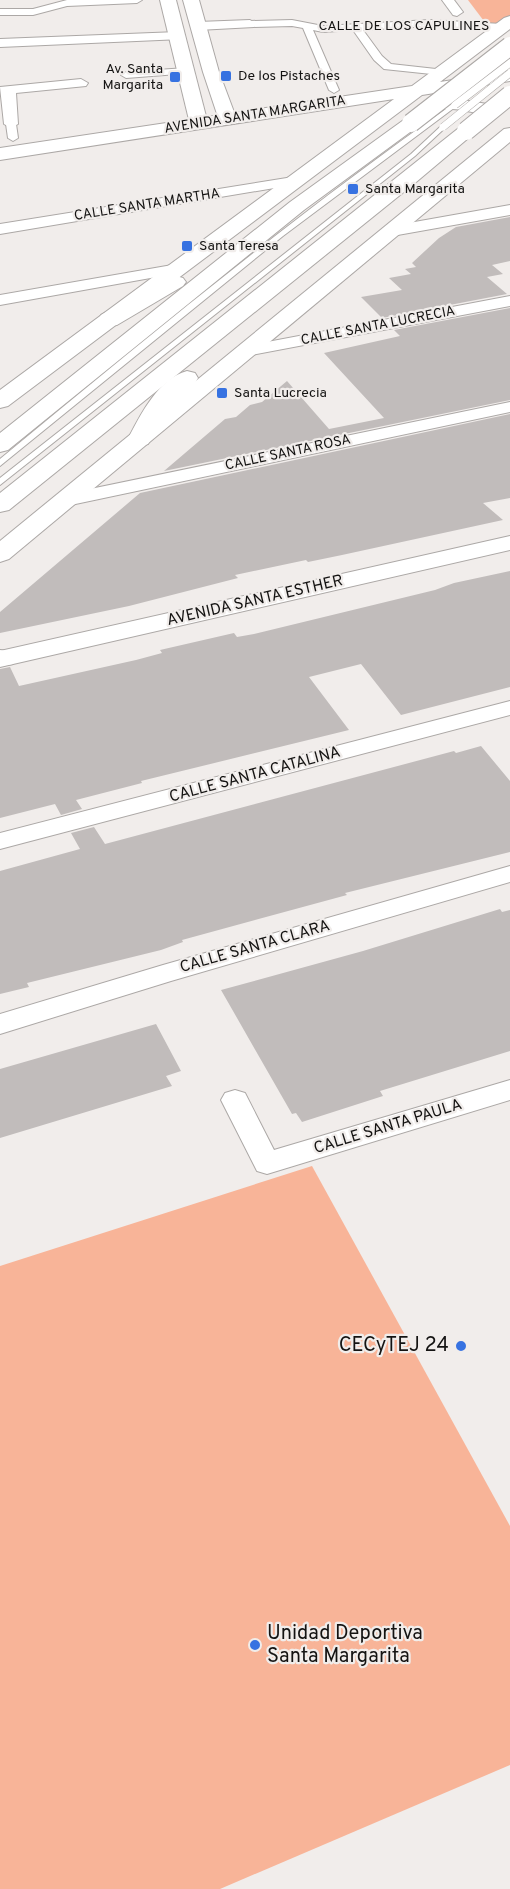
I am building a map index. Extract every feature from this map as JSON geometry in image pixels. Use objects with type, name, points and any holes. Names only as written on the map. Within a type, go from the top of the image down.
[{"type":"main road","points":[[2,399],[506,24]]},
{"type":"main road","points":[[109,320],[196,272],[297,206],[411,123],[510,46]]},
{"type":"main road","name":"AVENIDA SANTA MARGARITA","points":[[338,96],[385,82],[431,82],[510,63]]},
{"type":"main road","name":"AVENIDA SANTA MARGARITA","points":[[0,154],[198,117],[431,82],[510,75]]},
{"type":"main road","points":[[0,554],[510,133],[481,108],[431,82]]},
{"type":"main road","points":[[0,505],[242,309],[332,242],[510,95]]},
{"type":"main road","points":[[338,96],[368,110],[373,116],[372,123]]},
{"type":"main road","points":[[372,123],[435,105],[468,104],[481,108]]},
{"type":"main road","name":"AVENIDA SANTA MARGARITA","points":[[8,134],[198,117]]},
{"type":"main road","points":[[0,445],[297,206]]},
{"type":"main road","points":[[140,439],[155,407],[299,279],[310,258]]},
{"type":"street","points":[[0,12],[33,12],[68,3],[137,0]]},
{"type":"street","points":[[448,0],[458,12]]},
{"type":"street","points":[[198,117],[171,8],[195,14],[226,113]]},
{"type":"street","name":"CALLE DE LOS CAPULINES","points":[[195,14],[250,24],[306,24],[323,28],[451,23],[506,24]]},
{"type":"street","points":[[306,24],[338,96]]},
{"type":"street","points":[[356,27],[378,58],[388,67],[431,82]]},
{"type":"street","points":[[0,43],[178,36]]},
{"type":"street","points":[[126,75],[187,71]]},
{"type":"street","points":[[8,134],[5,91],[81,83]]},
{"type":"street","name":"CALLE SANTA MARTHA","points":[[0,229],[293,181]]},
{"type":"street","points":[[392,231],[510,210]]},
{"type":"street","points":[[0,300],[178,269]]},
{"type":"street","name":"CALLE SANTA LUCRECIA","points":[[246,351],[510,300]]},
{"type":"street","name":"CALLE SANTA ROSA","points":[[66,500],[510,406]]},
{"type":"street","name":"AVENIDA SANTA ESTHER","points":[[1,658],[510,543]]},
{"type":"street","name":"CALLE SANTA CATALINA","points":[[0,841],[510,708]]},
{"type":"street","name":"CALLE SANTA CLARA","points":[[0,1024],[174,970],[510,874]]},
{"type":"street","name":"CALLE SANTA PAULA","points":[[235,1100],[267,1163],[510,1090]]},
{"type":"lane","points":[[0,463],[212,289],[388,151],[455,105],[510,63]]},
{"type":"lane","points":[[0,482],[412,155],[442,126],[510,75]]},
{"type":"shaded area","points":[[468,0],[510,0],[510,20],[493,33]]},
{"type":"shaded area","name":"Unidad Deportiva Santa Margarita","points":[[312,1166],[510,1526],[510,1765],[220,1889],[0,1889],[0,1266]]},
{"type":"building","points":[[510,217],[510,261],[492,265],[503,274],[487,277],[507,294],[382,318],[361,297],[402,290],[389,278],[411,274],[405,269],[416,267],[412,263],[439,238],[456,227]]},
{"type":"building","points":[[510,308],[510,400],[164,471],[225,419],[236,417],[250,405],[262,402],[287,381],[329,429],[384,418],[324,353],[400,336],[394,330]]},
{"type":"building","points":[[510,414],[510,498],[483,503],[503,520],[308,562],[306,560],[235,575],[238,578],[129,606],[0,633],[0,612],[140,493]]},
{"type":"building","points":[[510,571],[510,687],[401,715],[361,664],[309,677],[349,730],[141,781],[142,783],[76,800],[82,809],[61,815],[55,804],[0,818],[0,669],[10,667],[19,686],[136,660],[162,653],[160,650],[234,633],[237,637],[254,634]]},
{"type":"building","points":[[481,746],[510,781],[510,852],[345,893],[347,895],[182,940],[183,942],[161,950],[27,983],[29,987],[0,994],[0,871],[80,849],[71,833],[94,827],[105,844],[454,751],[456,753]]},
{"type":"building","points":[[500,909],[502,912],[510,910],[510,1051],[380,1091],[383,1096],[302,1122],[296,1113],[292,1114],[221,990],[363,951]]},
{"type":"building","points":[[156,1024],[181,1071],[166,1076],[172,1086],[0,1138],[0,1069]]},
{"type":"place","name":"De los Pistaches","points":[[226,76]]},
{"type":"place","name":"Av. Santa Margarita","points":[[175,77]]},
{"type":"place","name":"Santa Margarita","points":[[353,189]]},
{"type":"place","name":"Santa Teresa","points":[[187,246]]},
{"type":"place","name":"Santa Lucrecia","points":[[222,393]]},
{"type":"place","name":"CECyTEJ 24","points":[[461,1346]]},
{"type":"place","name":"Unidad Deportiva Santa Margarita","points":[[255,1645]]}]
